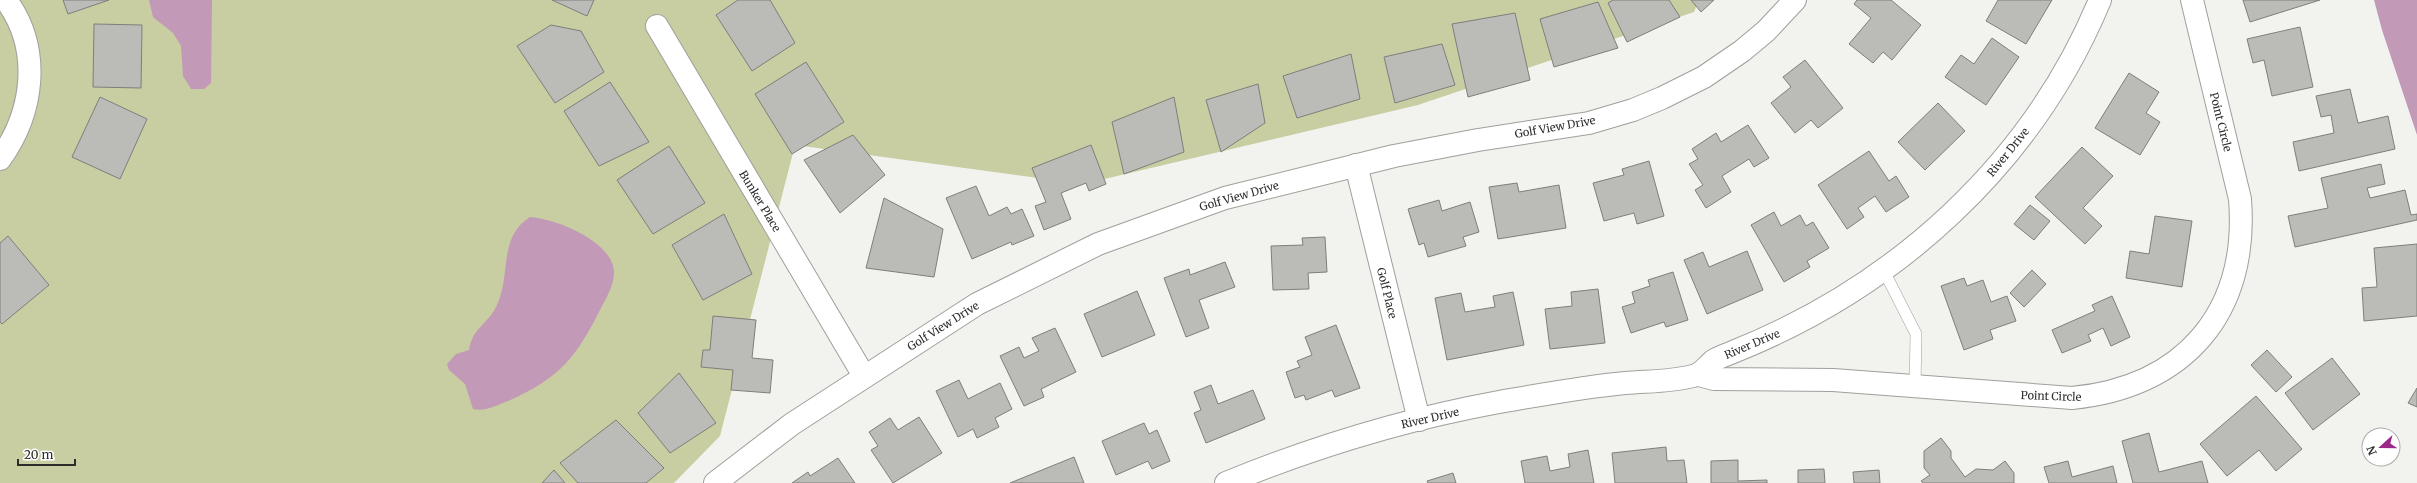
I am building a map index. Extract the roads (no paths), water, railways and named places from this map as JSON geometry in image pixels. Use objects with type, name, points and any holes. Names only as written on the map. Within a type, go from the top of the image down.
[{"type":"street","points":[[0,159],[22,121],[28,99],[30,77],[27,47],[23,32],[6,0]]},
{"type":"street","name":"Golf View Drive","points":[[715,483],[792,424],[864,376],[978,304],[1098,244],[1225,198],[1356,165],[1478,140],[1589,123],[1633,110],[1704,77],[1748,46],[1795,0]]},
{"type":"street","name":"River Drive","points":[[1226,483],[1270,465],[1345,440],[1419,420],[1499,402],[1624,383],[1674,381],[1699,374],[1716,359],[1766,339],[1814,316],[1909,253],[1949,217],[1987,179],[2021,137],[2072,58],[2100,0]]},
{"type":"street","name":"Point Circle","points":[[1699,374],[1714,379],[1833,380],[2058,398],[2100,396],[2127,389],[2155,376],[2178,360],[2198,340],[2215,318],[2233,281],[2240,254],[2242,219],[2240,198],[2192,0]]},
{"type":"street","name":"Bunker Place","points":[[657,26],[864,376]]},
{"type":"street","name":"Golf Place","points":[[1356,165],[1419,420]]},
{"type":"lane","points":[[1884,271],[1916,334],[1915,387]]}]
